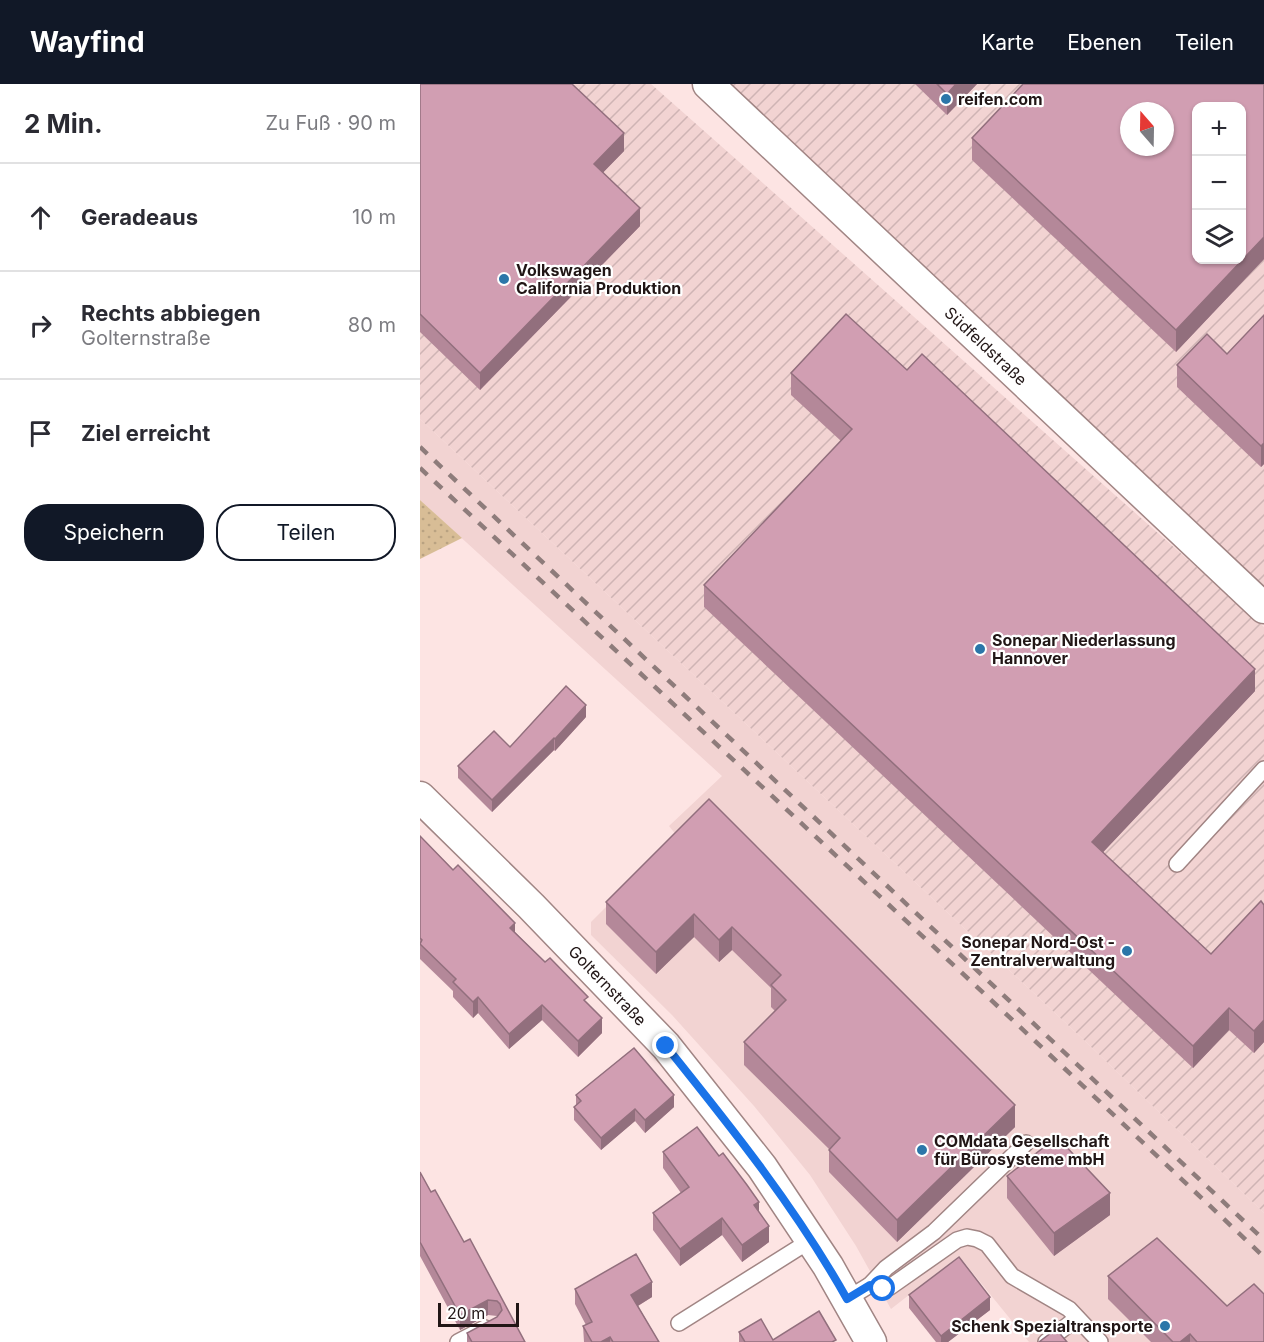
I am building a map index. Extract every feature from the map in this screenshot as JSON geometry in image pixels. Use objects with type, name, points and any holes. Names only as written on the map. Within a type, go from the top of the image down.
[{"type":"street","name":"Südfeldstraße","points":[[708,84],[1264,608]]},
{"type":"street","name":"Golternstraße","points":[[420,796],[531,906],[666,1046],[762,1167],[811,1240],[858,1292],[871,1342]]},
{"type":"lane","points":[[1176,864],[1264,769]]},
{"type":"lane","points":[[858,1292],[934,1233],[1026,1143]]},
{"type":"lane","points":[[858,1292],[890,1287],[957,1240],[967,1237],[977,1239],[987,1244],[1012,1276],[1069,1309],[1100,1342]]},
{"type":"lane","points":[[679,1323],[811,1240]]},
{"type":"lane","points":[[1046,1342],[1077,1318]]},
{"type":"lane","points":[[458,1342],[492,1324]]},
{"type":"shaded area","points":[[420,84],[651,84],[1264,627],[1264,1213],[1086,1042],[420,419]]},
{"type":"shaded area","points":[[708,84],[1264,84],[1264,608]]},
{"type":"shaded area","points":[[420,419],[1086,1042],[1264,1213],[1264,1342],[1029,1342],[959,1256],[891,1309],[856,1246],[810,1175],[754,1106],[672,1015],[591,935],[591,922],[677,836],[669,826],[722,776],[420,500]]},
{"type":"shaded area","points":[[420,500],[462,538],[420,559]]},
{"type":"building","name":"Volkswagen California Produktion","points":[[420,84],[572,84],[624,133],[594,164],[640,208],[480,373],[420,314]]},
{"type":"building","points":[[937,84],[956,84],[947,94]]},
{"type":"building","points":[[1023,84],[1264,84],[1264,237],[1246,256],[1246,102],[1192,102],[1192,264],[1238,264],[1176,330],[972,138]]},
{"type":"building","name":"Sonepar Niederlassung Hannover","points":[[846,314],[907,370],[922,354],[1255,669],[1092,842],[1211,954],[1261,901],[1264,905],[1264,1020],[1254,1031],[1229,1008],[1193,1046],[704,585],[852,429],[791,373]]},
{"type":"building","points":[[1264,315],[1264,443],[1261,446],[1177,365],[1207,334],[1227,354]]},
{"type":"building","points":[[566,686],[586,705],[555,739],[492,800],[458,766],[494,731],[510,747]]},
{"type":"building","points":[[709,799],[1015,1105],[897,1220],[829,1150],[840,1138],[744,1042],[786,1000],[771,985],[781,975],[732,927],[719,940],[694,914],[656,952],[606,902]]},
{"type":"building","points":[[420,836],[453,870],[458,865],[515,923],[510,928],[545,962],[550,958],[588,997],[584,1000],[602,1018],[578,1041],[542,1005],[509,1034],[478,997],[473,1002],[453,982],[456,979],[420,944],[422,940],[420,938]]},
{"type":"building","points":[[634,1048],[674,1095],[645,1120],[635,1109],[601,1138],[574,1107],[581,1101],[576,1095]]},
{"type":"building","points":[[697,1127],[719,1156],[723,1153],[747,1185],[759,1202],[754,1205],[769,1226],[742,1245],[722,1218],[680,1249],[653,1213],[689,1187],[663,1152]]},
{"type":"building","points":[[1057,1137],[1110,1193],[1054,1233],[1007,1176]]},
{"type":"building","points":[[420,1172],[431,1192],[435,1190],[464,1242],[470,1239],[525,1342],[472,1342],[467,1333],[497,1317],[502,1310],[497,1301],[488,1300],[460,1315],[420,1242]]},
{"type":"building","points":[[1157,1238],[1227,1306],[1254,1284],[1264,1294],[1264,1342],[1197,1342],[1190,1334],[1180,1342],[1173,1342],[1108,1276]]},
{"type":"building","points":[[636,1254],[652,1282],[631,1295],[659,1342],[613,1342],[610,1337],[601,1342],[592,1342],[583,1326],[592,1322],[575,1289]]},
{"type":"building","points":[[959,1257],[990,1297],[941,1336],[909,1295]]},
{"type":"building","points":[[819,1311],[836,1340],[832,1342],[745,1342],[739,1332],[761,1319],[773,1340]]},
{"type":"building","points":[[1056,1329],[1067,1342],[1039,1342]]},
{"type":"railway","points":[[420,447],[1264,1240]]},
{"type":"railway","points":[[420,468],[1264,1257]]},
{"type":"place","name":"reifen.com","points":[[946,99]]},
{"type":"place","name":"Volkswagen California Produktion","points":[[504,279]]},
{"type":"place","name":"Sonepar Niederlassung Hannover","points":[[980,649]]},
{"type":"place","name":"Sonepar Nord-Ost - Zentralverwaltung","points":[[1127,951]]},
{"type":"place","name":"COMdata Gesellschaft für Bürosysteme mbH","points":[[922,1150]]},
{"type":"place","name":"Schenk Spezialtransporte","points":[[1165,1326]]},
{"type":"route","points":[[666,1046],[762,1167],[828,1266],[847,1299],[870,1285],[883,1289]]}]
